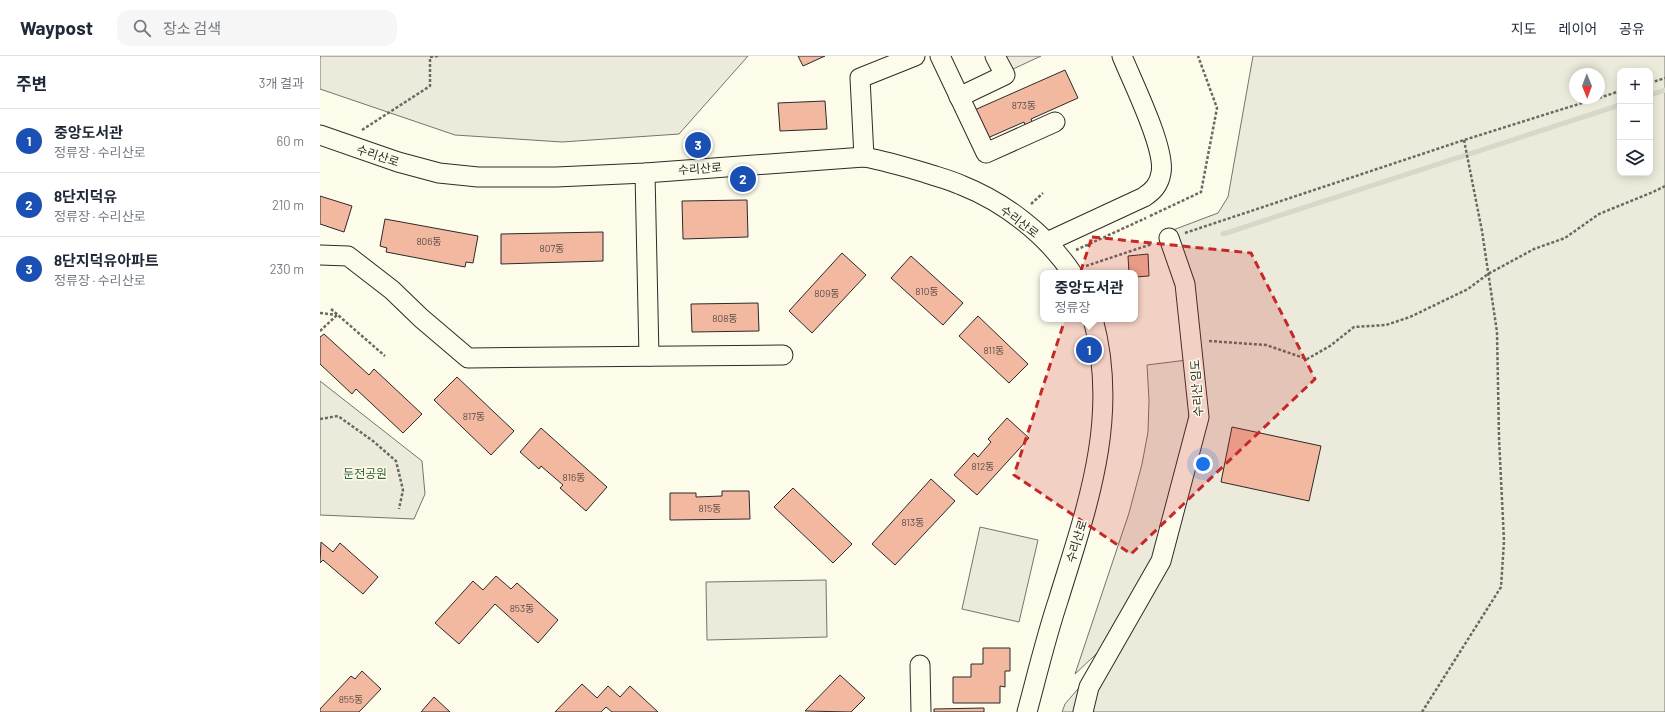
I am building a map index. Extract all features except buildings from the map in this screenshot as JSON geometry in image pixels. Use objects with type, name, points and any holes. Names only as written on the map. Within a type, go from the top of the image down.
[{"type":"street","points":[[864,157],[860,78],[916,56]]},
{"type":"street","points":[[940,56],[986,152],[1055,122]]},
{"type":"street","points":[[959,97],[1005,75],[995,56]]},
{"type":"street","points":[[1047,242],[1144,197],[1157,186],[1162,172],[1160,150],[1122,56]]},
{"type":"street","name":"수리산로","points":[[320,135],[398,162],[439,173],[470,176],[556,177],[645,173],[864,157],[888,161],[962,185],[991,200],[1017,216],[1047,242],[1068,267]]},
{"type":"street","points":[[645,173],[649,356]]},
{"type":"street","name":"수리산 임도","points":[[1083,712],[1089,687],[1161,561],[1199,417],[1185,284],[1169,238]]},
{"type":"street","points":[[320,255],[348,256],[392,290],[421,318],[468,358],[783,355]]},
{"type":"street","name":"수리산로","points":[[1027,712],[1055,610],[1083,523],[1099,452],[1104,389],[1102,362],[1094,322]]},
{"type":"street","points":[[920,665],[921,712]]},
{"type":"path","points":[[341,143],[430,86],[430,57],[438,56]]},
{"type":"path","points":[[1068,267],[1201,192],[1217,108],[1198,56]]},
{"type":"path","points":[[1653,82],[1665,78]]},
{"type":"path","points":[[1605,96],[1617,93]]},
{"type":"path","points":[[1068,267],[1169,238],[1464,140],[1579,104]]},
{"type":"path","points":[[1422,712],[1501,587],[1504,541],[1499,438],[1497,332],[1482,231],[1464,140]]},
{"type":"path","points":[[1192,341],[1266,345],[1307,359],[1330,346],[1354,327],[1386,325],[1410,317],[1468,289],[1488,274],[1534,249],[1565,238],[1599,214],[1665,186]]},
{"type":"path","points":[[331,309],[385,356]]},
{"type":"path","points":[[320,313],[337,315]]},
{"type":"path","points":[[320,331],[337,315]]},
{"type":"path","points":[[320,419],[338,416],[396,461],[403,490],[399,509]]},
{"type":"highlighted area","points":[[1092,237],[1251,253],[1315,379],[1131,554],[1014,475]]},
{"type":"green space","points":[[321,56],[748,56],[679,134],[562,142],[455,135],[320,89]]},
{"type":"green space","points":[[1004,56],[1041,56],[1011,70]]},
{"type":"green space","points":[[1253,56],[1665,56],[1665,712],[1062,712],[1065,704],[1131,627],[1199,417],[1194,353],[1165,233],[1218,213],[1228,197]]},
{"type":"green space","points":[[1187,360],[1189,412],[1187,449],[1155,558],[1110,641],[1075,674],[1129,513],[1142,464],[1148,432],[1149,400],[1147,365]]},
{"type":"green space","name":"둔전공원","points":[[320,381],[422,461],[425,494],[414,519],[320,515]]},
{"type":"green space","points":[[980,527],[1038,540],[1019,622],[962,609]]},
{"type":"green space","points":[[826,580],[827,637],[707,640],[706,582]]},
{"type":"waterway","points":[[1653,94],[1665,90]]},
{"type":"waterway","points":[[1223,234],[1617,106]]},
{"type":"place","name":"8단지덕유아파트","points":[[698,145]]},
{"type":"place","name":"8단지덕유","points":[[743,179]]},
{"type":"place","name":"중앙도서관","points":[[1089,350]]}]
